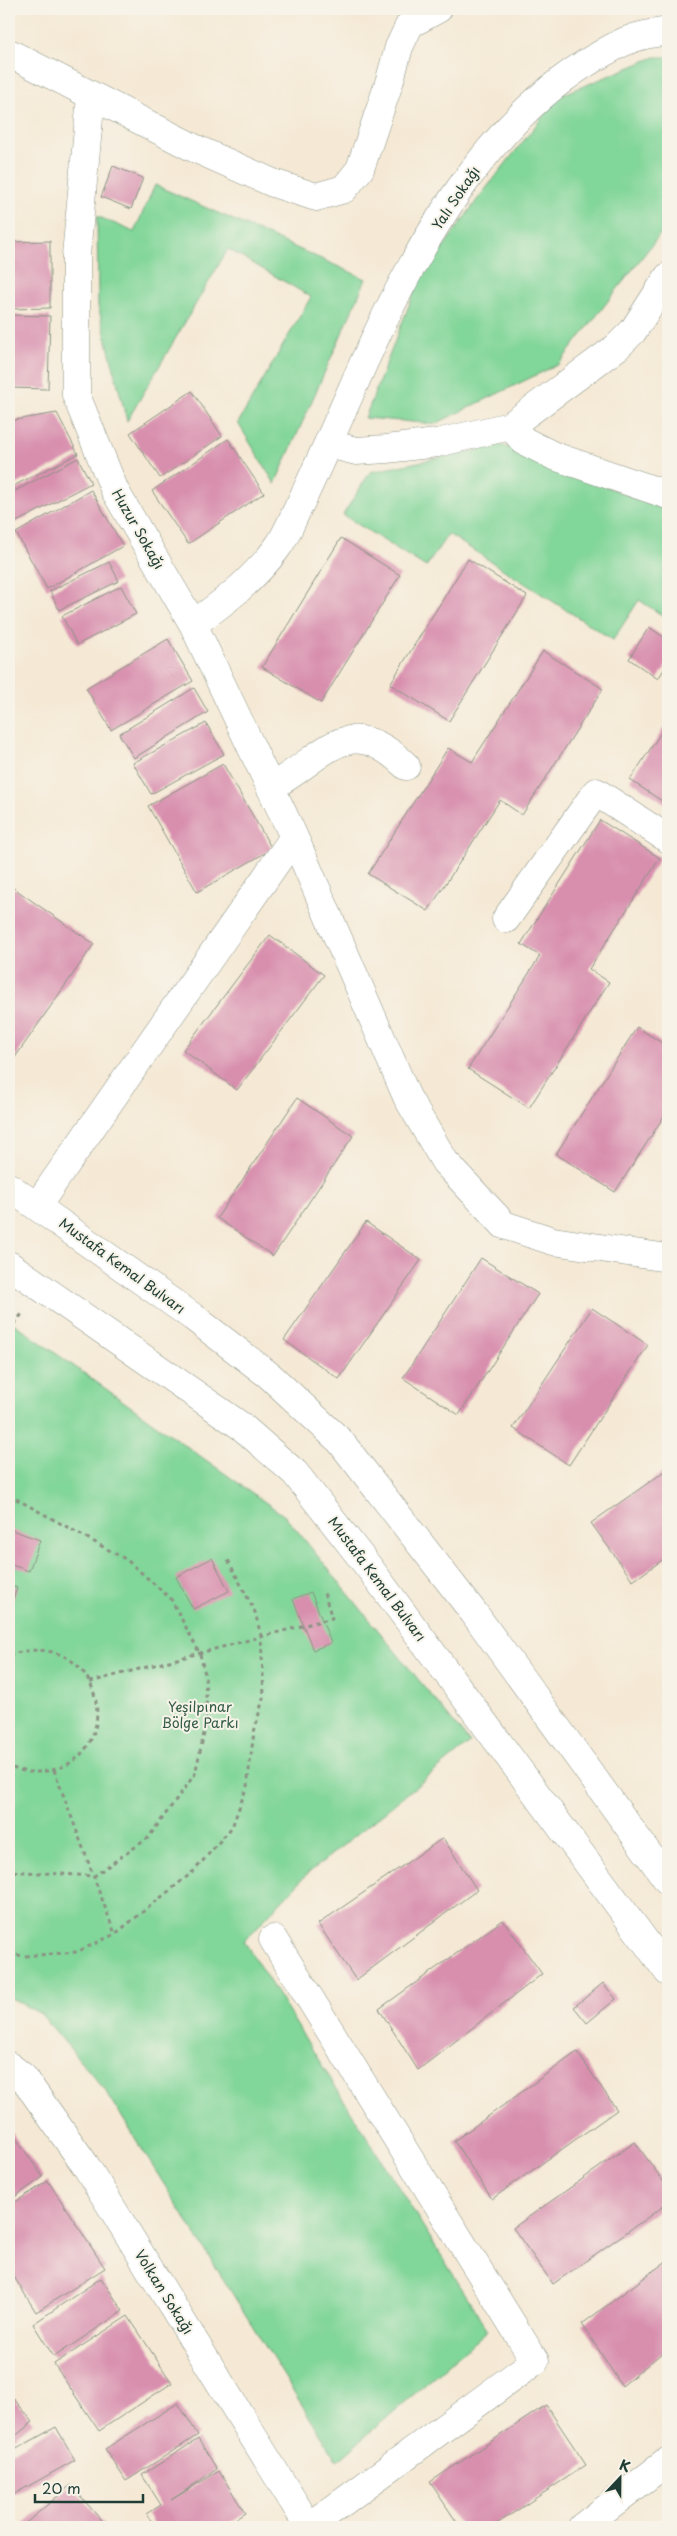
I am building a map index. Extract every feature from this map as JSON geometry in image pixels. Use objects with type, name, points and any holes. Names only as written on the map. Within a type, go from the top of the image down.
[{"type":"street","points":[[9,53],[92,97],[211,155],[273,183],[316,197],[344,189],[360,169],[389,83],[398,47],[410,24],[438,9]]},
{"type":"street","name":"Yalı Sokağı","points":[[193,624],[226,602],[254,576],[279,546],[329,444],[365,360],[402,284],[441,217],[468,178],[512,123],[562,78],[610,48],[640,36],[668,31]]},
{"type":"street","name":"Huzur Sokağı","points":[[92,97],[76,255],[76,395],[115,491],[193,624],[294,836],[407,1097],[445,1162],[504,1224],[553,1241],[668,1258]]},
{"type":"street","points":[[329,444],[356,451],[386,449],[437,443],[510,426],[617,347],[633,331],[668,277]]},
{"type":"street","points":[[510,426],[524,441],[554,456],[668,495]]},
{"type":"street","points":[[270,787],[292,777],[330,746],[349,738],[380,747],[406,766]]},
{"type":"street","points":[[506,919],[596,792],[668,839]]},
{"type":"street","points":[[38,1206],[294,836]]},
{"type":"street","name":"Mustafa Kemal Bulvarı","points":[[9,1186],[193,1317],[270,1376],[340,1441],[474,1613],[668,1881]]},
{"type":"street","name":"Mustafa Kemal Bulvarı","points":[[9,1265],[122,1341],[241,1426],[295,1473],[371,1570],[668,1972]]},
{"type":"street","points":[[273,1939],[535,2361],[309,2527]]},
{"type":"street","name":"Volkan Sokağı","points":[[9,2066],[23,2077],[86,2166],[309,2527]]},
{"type":"street","points":[[582,2527],[668,2461]]},
{"type":"path","points":[[9,1496],[127,1560],[172,1599],[200,1654],[205,1674],[207,1720],[194,1774],[148,1838],[94,1876],[9,1872]]},
{"type":"path","points":[[9,1954],[77,1952],[115,1934],[194,1871],[232,1827],[247,1786],[254,1732],[264,1695],[261,1636],[255,1612],[226,1558]]},
{"type":"path","points":[[90,1682],[332,1618],[324,1593]]},
{"type":"path","points":[[9,1655],[26,1649],[48,1650],[68,1658],[84,1671],[95,1690],[98,1710],[95,1730],[82,1752],[72,1761],[54,1770],[34,1773],[9,1766]]},
{"type":"path","points":[[54,1770],[115,1934]]},
{"type":"green space","points":[[655,57],[668,57],[668,224],[559,364],[435,424],[365,418],[418,282],[480,196],[559,96]]},
{"type":"green space","points":[[155,185],[366,279],[275,484],[238,423],[311,297],[228,249],[127,421],[98,306],[97,216],[134,232]]},
{"type":"green space","points":[[501,445],[668,511],[668,619],[639,600],[613,640],[448,534],[426,567],[343,515],[370,472]]},
{"type":"green space","name":"Yeşilpınar Bölge Parkı","points":[[9,1320],[286,1517],[470,1743],[306,1875],[244,1941],[488,2330],[337,2461],[105,2090],[41,2014],[9,1997]]},
{"type":"building","points":[[113,166],[143,178],[131,209],[101,197]]},
{"type":"building","points":[[50,241],[50,308],[9,309],[9,242]]},
{"type":"building","points":[[9,315],[50,316],[48,389],[9,388]]},
{"type":"building","points":[[192,391],[222,436],[160,478],[130,433]]},
{"type":"building","points":[[57,413],[78,454],[9,488],[9,421]]},
{"type":"building","points":[[228,439],[264,493],[188,544],[152,491]]},
{"type":"building","points":[[78,458],[91,483],[9,526],[9,494]]},
{"type":"building","points":[[91,490],[123,546],[47,589],[16,533]]},
{"type":"building","points":[[341,538],[400,575],[321,703],[262,667]]},
{"type":"building","points":[[468,559],[527,596],[449,721],[390,684]]},
{"type":"building","points":[[109,562],[119,581],[59,610],[50,591]]},
{"type":"building","points":[[121,586],[136,614],[77,645],[62,616]]},
{"type":"building","points":[[649,627],[668,640],[668,663],[658,679],[629,659]]},
{"type":"building","points":[[168,639],[193,681],[111,730],[86,688]]},
{"type":"building","points":[[543,651],[603,689],[522,815],[500,800],[428,911],[368,874],[448,748],[472,762]]},
{"type":"building","points":[[194,688],[208,712],[134,758],[119,734]]},
{"type":"building","points":[[668,722],[668,805],[630,780]]},
{"type":"building","points":[[206,723],[224,754],[151,794],[133,763]]},
{"type":"building","points":[[223,764],[272,849],[197,892],[148,806]]},
{"type":"building","points":[[600,820],[660,858],[589,969],[609,982],[529,1108],[468,1069],[540,956],[521,944]]},
{"type":"building","points":[[12,887],[94,944],[9,1066],[9,892]]},
{"type":"building","points":[[270,935],[324,975],[237,1090],[183,1050]]},
{"type":"building","points":[[637,1027],[662,1043],[668,1033],[668,1110],[615,1192],[556,1154]]},
{"type":"building","points":[[297,1098],[353,1136],[273,1256],[217,1218]]},
{"type":"building","points":[[366,1222],[421,1260],[339,1379],[284,1340]]},
{"type":"building","points":[[481,1258],[538,1294],[459,1415],[403,1378]]},
{"type":"building","points":[[592,1308],[648,1345],[569,1465],[513,1428]]},
{"type":"building","points":[[668,1469],[668,1556],[633,1581],[591,1523]]},
{"type":"building","points":[[9,1529],[40,1540],[29,1571],[9,1564]]},
{"type":"building","points":[[212,1558],[229,1591],[193,1609],[176,1577]]},
{"type":"building","points":[[9,1585],[17,1588],[9,1611]]},
{"type":"building","points":[[311,1592],[331,1643],[313,1650],[293,1599]]},
{"type":"building","points":[[443,1838],[477,1890],[356,1980],[318,1924]]},
{"type":"building","points":[[503,1920],[542,1974],[418,2070],[379,2009]]},
{"type":"building","points":[[603,1983],[616,1999],[587,2023],[574,2007]]},
{"type":"building","points":[[577,2052],[617,2110],[492,2199],[454,2141]]},
{"type":"building","points":[[9,2131],[43,2177],[9,2201]]},
{"type":"building","points":[[635,2142],[668,2188],[668,2203],[553,2284],[513,2228]]},
{"type":"building","points":[[48,2181],[105,2268],[36,2312],[9,2269],[9,2206]]},
{"type":"building","points":[[668,2260],[668,2348],[622,2386],[582,2324]]},
{"type":"building","points":[[101,2278],[123,2311],[54,2357],[33,2324]]},
{"type":"building","points":[[128,2316],[172,2383],[99,2431],[54,2364]]},
{"type":"building","points":[[9,2393],[33,2422],[9,2441]]},
{"type":"building","points":[[178,2403],[198,2435],[126,2481],[105,2449]]},
{"type":"building","points":[[546,2405],[586,2465],[492,2527],[460,2527],[430,2482]]},
{"type":"building","points":[[56,2427],[75,2460],[9,2497],[9,2453]]},
{"type":"building","points":[[198,2439],[217,2469],[171,2500],[219,2471],[245,2513],[223,2527],[155,2527],[147,2514],[161,2505],[142,2475]]},
{"type":"building","points":[[71,2485],[107,2527],[21,2527]]}]
